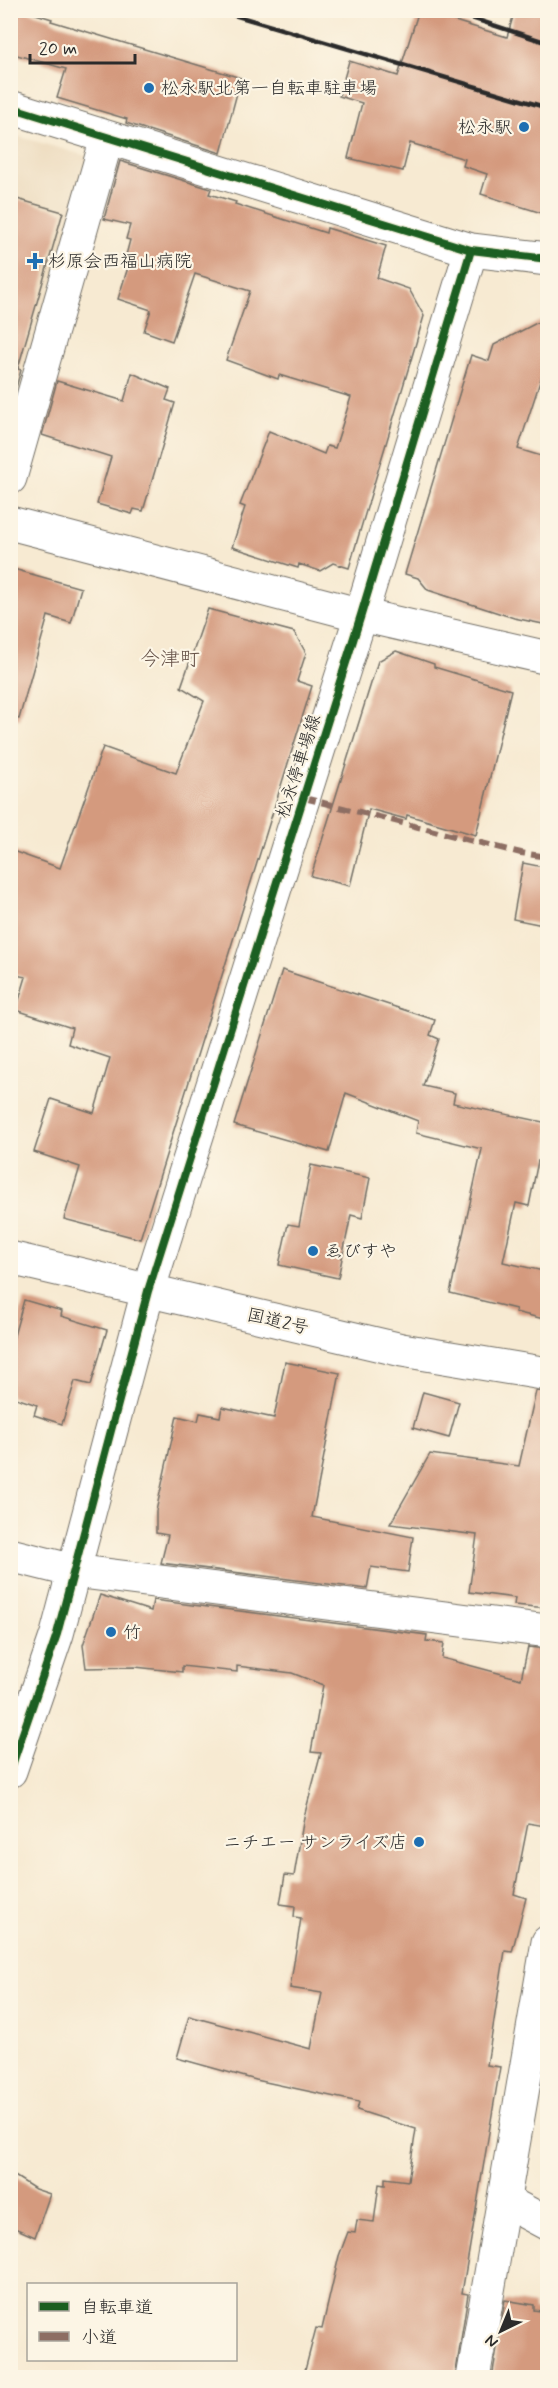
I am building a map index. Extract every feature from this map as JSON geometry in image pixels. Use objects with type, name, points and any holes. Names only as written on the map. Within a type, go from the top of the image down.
[{"type":"main road","points":[[10,107],[471,250],[548,260]]},
{"type":"main road","points":[[10,478],[107,138]]},
{"type":"main road","name":"松永停車場線","points":[[10,1771],[57,1634],[148,1290],[362,615],[471,250]]},
{"type":"main road","points":[[10,523],[362,615],[548,658]]},
{"type":"main road","name":"国道2号","points":[[10,1258],[402,1350],[548,1374]]},
{"type":"main road","points":[[10,1555],[74,1571],[548,1631]]},
{"type":"main road","points":[[473,2378],[548,1942]]},
{"type":"main road","points":[[505,2201],[548,2224]]},
{"type":"shaded area","name":"杉原会西福山病院","points":[[10,134],[90,157],[27,371],[11,366]]},
{"type":"building","name":"松永駅北第一自転車駐車場","points":[[10,10],[23,10],[52,19],[51,21],[241,78],[221,153],[126,123],[127,119],[57,98],[66,69],[10,53]]},
{"type":"building","points":[[419,10],[507,37],[515,10],[548,10],[548,215],[481,194],[487,174],[463,166],[465,159],[410,143],[403,171],[348,158],[362,103],[339,96],[349,61],[398,76]]},
{"type":"building","points":[[120,161],[211,189],[209,194],[236,202],[235,204],[326,233],[327,228],[386,246],[377,278],[409,289],[424,316],[349,568],[333,563],[320,571],[299,564],[298,568],[232,547],[245,507],[240,505],[269,431],[324,454],[327,446],[335,448],[351,397],[279,375],[278,379],[226,360],[250,291],[195,274],[172,341],[144,331],[151,310],[118,299],[130,261],[125,259],[130,240],[126,239],[130,225],[104,219]]},
{"type":"building","points":[[10,197],[63,212],[18,368],[15,368],[21,370],[10,408]]},
{"type":"building","points":[[548,317],[548,357],[518,449],[548,458],[548,625],[514,618],[428,590],[418,578],[405,574],[471,355],[489,361],[494,345]]},
{"type":"building","points":[[132,373],[170,389],[166,400],[175,403],[143,511],[134,509],[132,514],[97,504],[111,457],[42,435],[57,381],[124,401]]},
{"type":"building","points":[[10,568],[81,588],[71,623],[48,616],[19,719],[10,718]]},
{"type":"building","points":[[208,609],[294,632],[306,653],[297,681],[312,686],[140,1239],[64,1219],[80,1167],[34,1152],[51,1099],[94,1113],[110,1058],[68,1044],[72,1028],[16,1010],[26,977],[10,974],[10,850],[60,868],[103,747],[176,773],[204,701],[181,687]]},
{"type":"building","points":[[396,651],[434,664],[434,667],[511,690],[476,835],[407,815],[406,819],[369,809],[350,886],[311,876],[378,661]]},
{"type":"building","points":[[523,863],[548,868],[548,926],[513,919]]},
{"type":"building","points":[[282,970],[435,1020],[430,1035],[439,1039],[423,1086],[455,1093],[453,1103],[548,1123],[548,1163],[538,1161],[529,1206],[516,1203],[503,1262],[548,1272],[548,1320],[515,1312],[516,1309],[450,1293],[482,1149],[416,1133],[418,1121],[346,1093],[329,1152],[234,1125]]},
{"type":"building","points":[[311,1165],[370,1178],[362,1218],[351,1215],[338,1278],[279,1265],[288,1224],[299,1226]]},
{"type":"building","points":[[24,1300],[62,1311],[61,1316],[107,1330],[91,1385],[75,1381],[62,1424],[34,1415],[37,1405],[10,1396],[10,1350]]},
{"type":"building","points":[[285,1362],[340,1373],[312,1517],[413,1537],[408,1572],[371,1567],[367,1589],[161,1563],[168,1535],[156,1533],[156,1511],[177,1416],[198,1421],[200,1413],[220,1417],[222,1407],[274,1418]]},
{"type":"building","points":[[536,1391],[548,1392],[548,1608],[514,1605],[515,1598],[469,1592],[477,1535],[390,1524],[430,1454],[519,1466]]},
{"type":"building","points":[[423,1392],[459,1402],[449,1438],[413,1428]]},
{"type":"building","points":[[100,1595],[151,1611],[153,1600],[427,1635],[426,1641],[444,1643],[442,1658],[521,1679],[528,1647],[548,1649],[548,1811],[545,1826],[528,1823],[514,1894],[526,1898],[512,1952],[505,1951],[487,2065],[500,2067],[462,2293],[468,2294],[455,2378],[303,2378],[316,2328],[322,2329],[339,2256],[348,2232],[355,2233],[357,2220],[374,2222],[379,2184],[385,2185],[385,2178],[408,2181],[416,2129],[357,2110],[359,2102],[256,2080],[177,2058],[189,2016],[311,2049],[322,1993],[290,1988],[301,1918],[294,1917],[295,1906],[280,1904],[285,1875],[294,1876],[304,1817],[321,1753],[311,1752],[323,1685],[292,1673],[237,1666],[237,1672],[182,1666],[182,1672],[135,1667],[86,1668],[83,1645]]},
{"type":"building","points":[[10,2173],[35,2189],[50,2194],[35,2237],[10,2226]]},
{"type":"building","points":[[505,2300],[534,2305],[534,2310],[548,2312],[548,2378],[492,2378]]},
{"type":"railway","points":[[217,10],[548,108]]},
{"type":"railway","points":[[447,10],[548,43]]},
{"type":"marked path","points":[[304,798],[521,853],[548,857]]},
{"type":"cycle path","points":[[10,107],[471,250],[548,259]]},
{"type":"cycle path","points":[[10,1771],[57,1634],[148,1291],[361,615],[471,250]]},
{"type":"place","name":"松永駅北第一自転車駐車場","points":[[149,88]]},
{"type":"place","name":"松永駅","points":[[524,127]]},
{"type":"place","name":"杉原会西福山病院","points":[[35,261]]},
{"type":"place","name":"ゑびすや","points":[[313,1251]]},
{"type":"place","name":"竹","points":[[111,1632]]},
{"type":"place","name":"ニチエー サンライズ店","points":[[419,1842]]},
{"type":"district","name":"今津町","points":[[170,658]]}]
